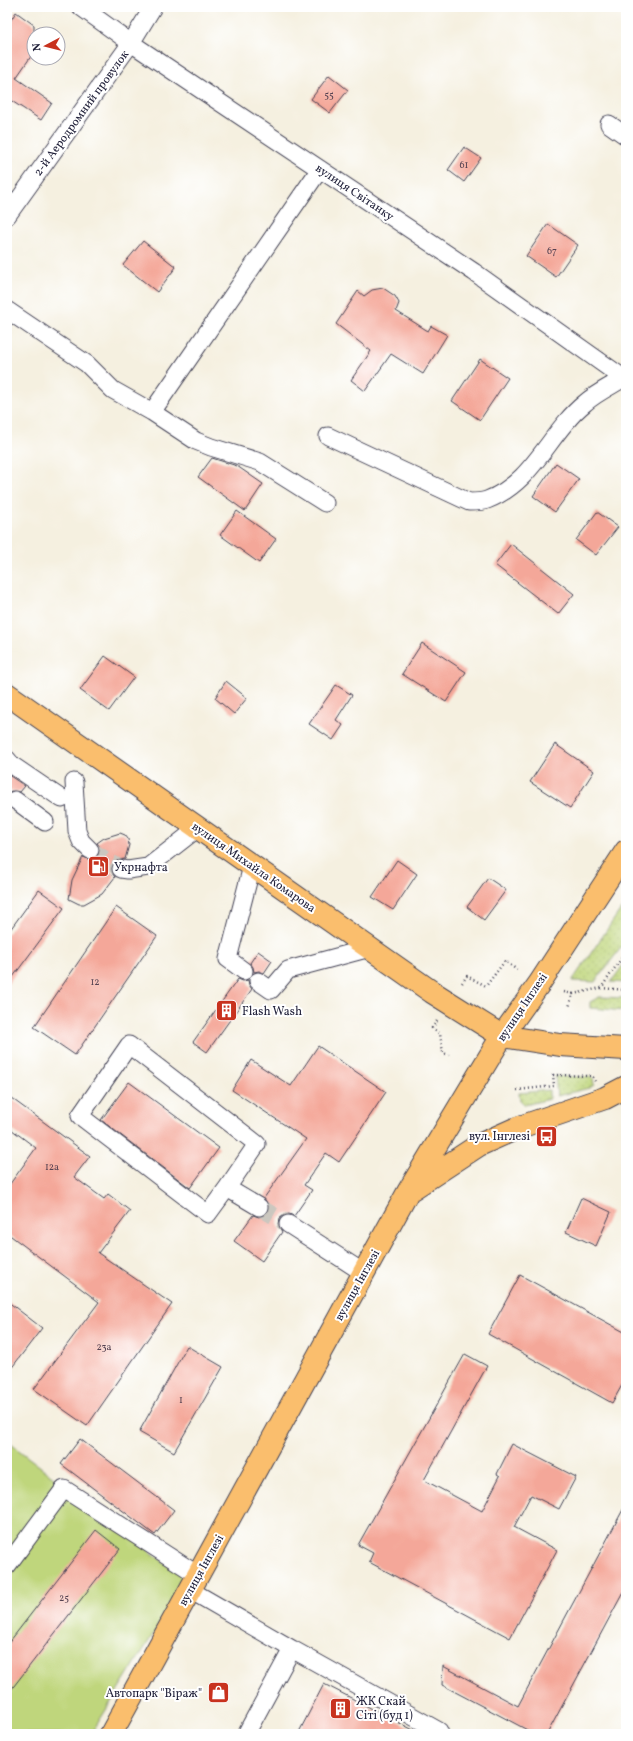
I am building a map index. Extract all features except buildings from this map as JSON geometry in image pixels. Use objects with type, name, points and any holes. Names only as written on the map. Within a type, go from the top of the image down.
[{"type":"main road","name":"вулиця Михайла Комарова","points":[[7,694],[432,992],[502,1036]]},
{"type":"main road","name":"вулиця Інглезі","points":[[111,1734],[408,1192],[502,1036],[624,860]]},
{"type":"main road","points":[[502,1036],[560,1045],[626,1049]]},
{"type":"main road","points":[[408,1192],[480,1145],[517,1128],[605,1098],[626,1087]]},
{"type":"street","name":"вулиця Світанку","points":[[81,7],[131,43],[474,272],[625,379]]},
{"type":"street","name":"2-й Аеродромний провулок","points":[[7,216],[131,43],[153,7]]},
{"type":"street","points":[[610,124],[626,136]]},
{"type":"street","points":[[152,412],[320,169]]},
{"type":"street","points":[[7,310],[87,364],[114,390],[152,412],[196,441],[210,447],[260,462],[325,503]]},
{"type":"street","points":[[328,436],[469,502],[487,500],[509,488],[532,467],[569,420],[585,403],[625,379]]},
{"type":"street","points":[[7,759],[12,765],[62,799]]},
{"type":"street","points":[[74,782],[77,831],[81,841],[90,850]]},
{"type":"street","points":[[15,800],[45,822]]},
{"type":"street","points":[[121,869],[128,870],[148,867],[198,828]]},
{"type":"street","points":[[244,971],[228,959],[252,866]]},
{"type":"street","points":[[258,981],[271,990],[288,970],[370,948]]},
{"type":"street","points":[[129,1045],[257,1144],[227,1188],[208,1214],[80,1116],[129,1045]]},
{"type":"street","points":[[227,1188],[259,1206]]},
{"type":"street","points":[[288,1224],[364,1273]]},
{"type":"street","points":[[7,1566],[64,1489],[194,1583],[292,1649],[439,1731],[440,1734]]},
{"type":"street","points":[[246,1734],[292,1649]]},
{"type":"path","points":[[601,988],[626,952]]},
{"type":"path","points":[[462,983],[467,976],[486,986],[505,961],[517,970]]},
{"type":"path","points":[[564,992],[574,994],[601,988],[626,990]]},
{"type":"path","points":[[569,1007],[574,994]]},
{"type":"path","points":[[437,1021],[432,1028],[440,1034],[443,1052],[449,1055]]},
{"type":"path","points":[[517,1090],[554,1086],[553,1074],[592,1076],[594,1078],[595,1085]]},
{"type":"green space","points":[[626,907],[626,941],[595,982],[572,981],[621,909]]},
{"type":"green space","points":[[626,961],[626,983],[611,982]]},
{"type":"green space","points":[[599,997],[626,998],[626,1011],[590,1008],[590,1002]]},
{"type":"green space","points":[[555,1076],[591,1077],[594,1085],[589,1088],[557,1096]]},
{"type":"green space","points":[[549,1090],[549,1099],[525,1105],[520,1100],[519,1093]]},
{"type":"green space","points":[[7,1441],[187,1580],[91,1734],[7,1734]]},
{"type":"tunnel","points":[[90,850],[121,869]]},
{"type":"tunnel","points":[[259,1207],[288,1224]]},
{"type":"place","name":"Укрнафта","points":[[99,867]]},
{"type":"place","name":"Flash Wash","points":[[226,1011]]},
{"type":"place","name":"вул. Інглезі","points":[[546,1136]]},
{"type":"place","name":"Автопарк \"Віраж\"","points":[[218,1693]]},
{"type":"place","name":"ЖК Скай Сіті (буд 1)","points":[[341,1708]]}]
